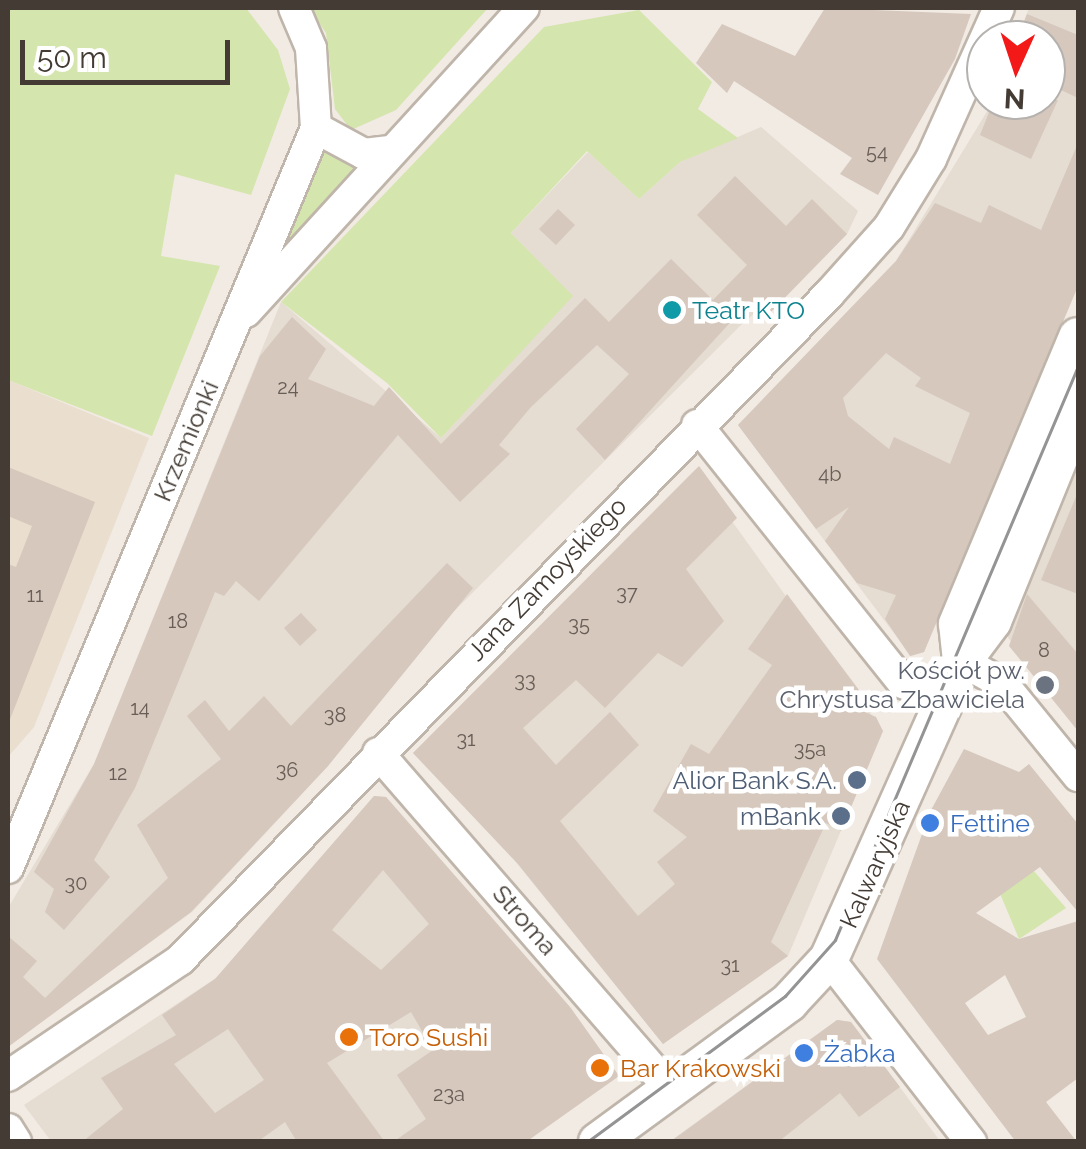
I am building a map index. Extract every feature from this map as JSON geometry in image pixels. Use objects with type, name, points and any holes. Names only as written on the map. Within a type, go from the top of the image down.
[{"type":"street","name":"Krzemionki","points":[[8,868],[316,128],[312,48],[294,8]]},
{"type":"street","points":[[234,326],[388,151],[524,8]]},
{"type":"street","name":"Jana Zamoyskiego","points":[[8,1076],[180,960],[889,227],[999,8]]},
{"type":"street","points":[[316,128],[364,154],[388,151]]},
{"type":"street","name":"Kalwaryjska","points":[[962,661],[958,624],[1078,337]]},
{"type":"street","name":"Kalwaryjska","points":[[598,1142],[789,1002],[830,958],[962,661],[992,621],[1078,410]]},
{"type":"street","points":[[697,425],[903,684],[945,701]]},
{"type":"street","points":[[962,661],[1003,684],[1078,776]]},
{"type":"street","name":"Stroma","points":[[378,753],[670,1089]]},
{"type":"street","points":[[830,958],[971,1142]]},
{"type":"street","points":[[8,1129],[16,1142]]},
{"type":"shaded area","points":[[1029,8],[1078,8],[1078,286],[924,652],[911,656],[738,425],[896,261],[982,120],[1066,120],[1066,20],[1024,20]]},
{"type":"shaded area","points":[[761,127],[858,211],[847,234],[763,320],[755,313],[740,326],[414,651],[328,766],[192,912],[8,1046],[8,908],[94,764],[281,302],[441,438],[572,296],[511,233],[588,152],[639,199],[680,162]]},
{"type":"shaded area","points":[[8,380],[149,438],[34,727],[8,757]]},
{"type":"shaded area","points":[[1078,464],[1078,731],[1007,636]]},
{"type":"shaded area","points":[[695,470],[883,731],[788,956],[663,1044],[515,861],[413,753]]},
{"type":"shaded area","points":[[374,796],[386,797],[570,1007],[619,1076],[526,1141],[51,1141],[24,1105],[219,976]]},
{"type":"shaded area","points":[[837,1020],[851,1022],[940,1141],[669,1142]]},
{"type":"green space","points":[[8,8],[246,8],[278,50],[290,89],[251,195],[175,174],[161,256],[220,266],[152,436],[8,380]]},
{"type":"green space","points":[[309,8],[488,8],[396,110],[351,130],[335,109],[326,33]]},
{"type":"green space","points":[[639,10],[712,82],[698,109],[738,138],[680,162],[639,199],[587,151],[511,233],[573,296],[441,438],[387,383],[281,302],[544,27]]},
{"type":"green space","points":[[317,148],[360,170],[273,264]]},
{"type":"green space","points":[[1026,862],[1066,908],[1019,939],[996,884]]},
{"type":"building","points":[[825,8],[971,14],[955,59],[878,195],[840,174],[852,158],[734,81],[727,93],[696,63],[722,24],[795,56]]},
{"type":"building","points":[[1066,30],[1078,35],[1078,98],[1066,92]]},
{"type":"building","points":[[986,120],[1049,120],[1031,159],[980,135]]},
{"type":"building","points":[[1078,143],[1078,286],[924,652],[910,656],[885,619],[896,595],[857,583],[825,541],[849,507],[816,529],[738,425],[896,261],[935,203],[981,223],[989,205],[1041,230]],"holes":[[[886,353],[921,378],[915,386],[970,413],[950,464],[894,437],[889,449],[848,416],[843,398]]]},
{"type":"building","points":[[735,176],[786,226],[812,199],[847,234],[763,320],[746,305],[605,460],[576,429],[629,374],[597,345],[531,407],[499,445],[510,454],[460,502],[398,435],[259,601],[236,581],[224,596],[215,592],[135,788],[94,860],[110,877],[64,930],[45,912],[54,889],[34,872],[94,764],[260,356],[292,317],[326,349],[308,379],[374,406],[389,387],[441,444],[585,298],[609,322],[671,259],[713,300],[747,265],[697,215]]},
{"type":"building","points":[[558,209],[575,225],[556,245],[539,229]]},
{"type":"building","points":[[699,466],[737,518],[686,569],[724,621],[682,667],[658,653],[605,708],[576,680],[523,728],[556,765],[610,712],[639,745],[560,821],[638,916],[675,884],[657,862],[687,837],[653,811],[691,744],[709,754],[772,665],[748,649],[787,594],[859,690],[843,702],[876,717],[883,731],[841,831],[826,823],[771,942],[788,956],[663,1044],[518,864],[413,753]]},
{"type":"building","points":[[8,467],[95,502],[9,722],[8,564],[16,567],[32,526],[8,516]]},
{"type":"building","points":[[1078,492],[1078,594],[1041,580]]},
{"type":"building","points":[[447,563],[473,588],[328,766],[191,912],[8,1047],[8,936],[37,961],[23,977],[45,998],[168,878],[137,825],[221,759],[187,716],[205,700],[229,731],[264,696],[291,726]]},
{"type":"building","points":[[1027,594],[1078,654],[1078,731],[1009,646]]},
{"type":"building","points":[[301,613],[317,630],[300,646],[284,628]]},
{"type":"building","points":[[964,749],[1019,772],[1029,764],[1078,824],[1078,912],[1040,867],[976,913],[1019,939],[1078,921],[1078,1078],[1046,1102],[1077,1142],[1016,1142],[877,959],[930,812]],"holes":[[[1005,975],[1026,1017],[988,1035],[965,1003]]]},
{"type":"building","points":[[374,796],[386,797],[570,1007],[619,1076],[526,1142],[393,1142],[426,1119],[397,1075],[433,1050],[411,1012],[327,1063],[385,1142],[297,1142],[285,1122],[257,1142],[82,1142],[123,1109],[101,1078],[176,1035],[162,1015],[215,979]],"holes":[[[383,870],[429,924],[381,970],[332,930]],[[228,1029],[264,1080],[215,1113],[174,1064]]]},
{"type":"building","points":[[837,1020],[851,1022],[900,1087],[859,1117],[840,1093],[778,1142],[670,1142]]},
{"type":"tram line","points":[[587,1142],[785,996],[835,940],[1078,366]]},
{"type":"place","name":"Teatr KTO","points":[[672,310]]},
{"type":"place","name":"Kościół pw. Chrystusa Zbawiciela","points":[[1045,685]]},
{"type":"place","name":"Alior Bank S.A.","points":[[857,780]]},
{"type":"place","name":"mBank","points":[[841,816]]},
{"type":"place","name":"Fettine","points":[[930,823]]},
{"type":"place","name":"Toro Sushi","points":[[349,1037]]},
{"type":"place","name":"Żabka","points":[[804,1053]]},
{"type":"place","name":"Bar Krakowski","points":[[600,1068]]}]
